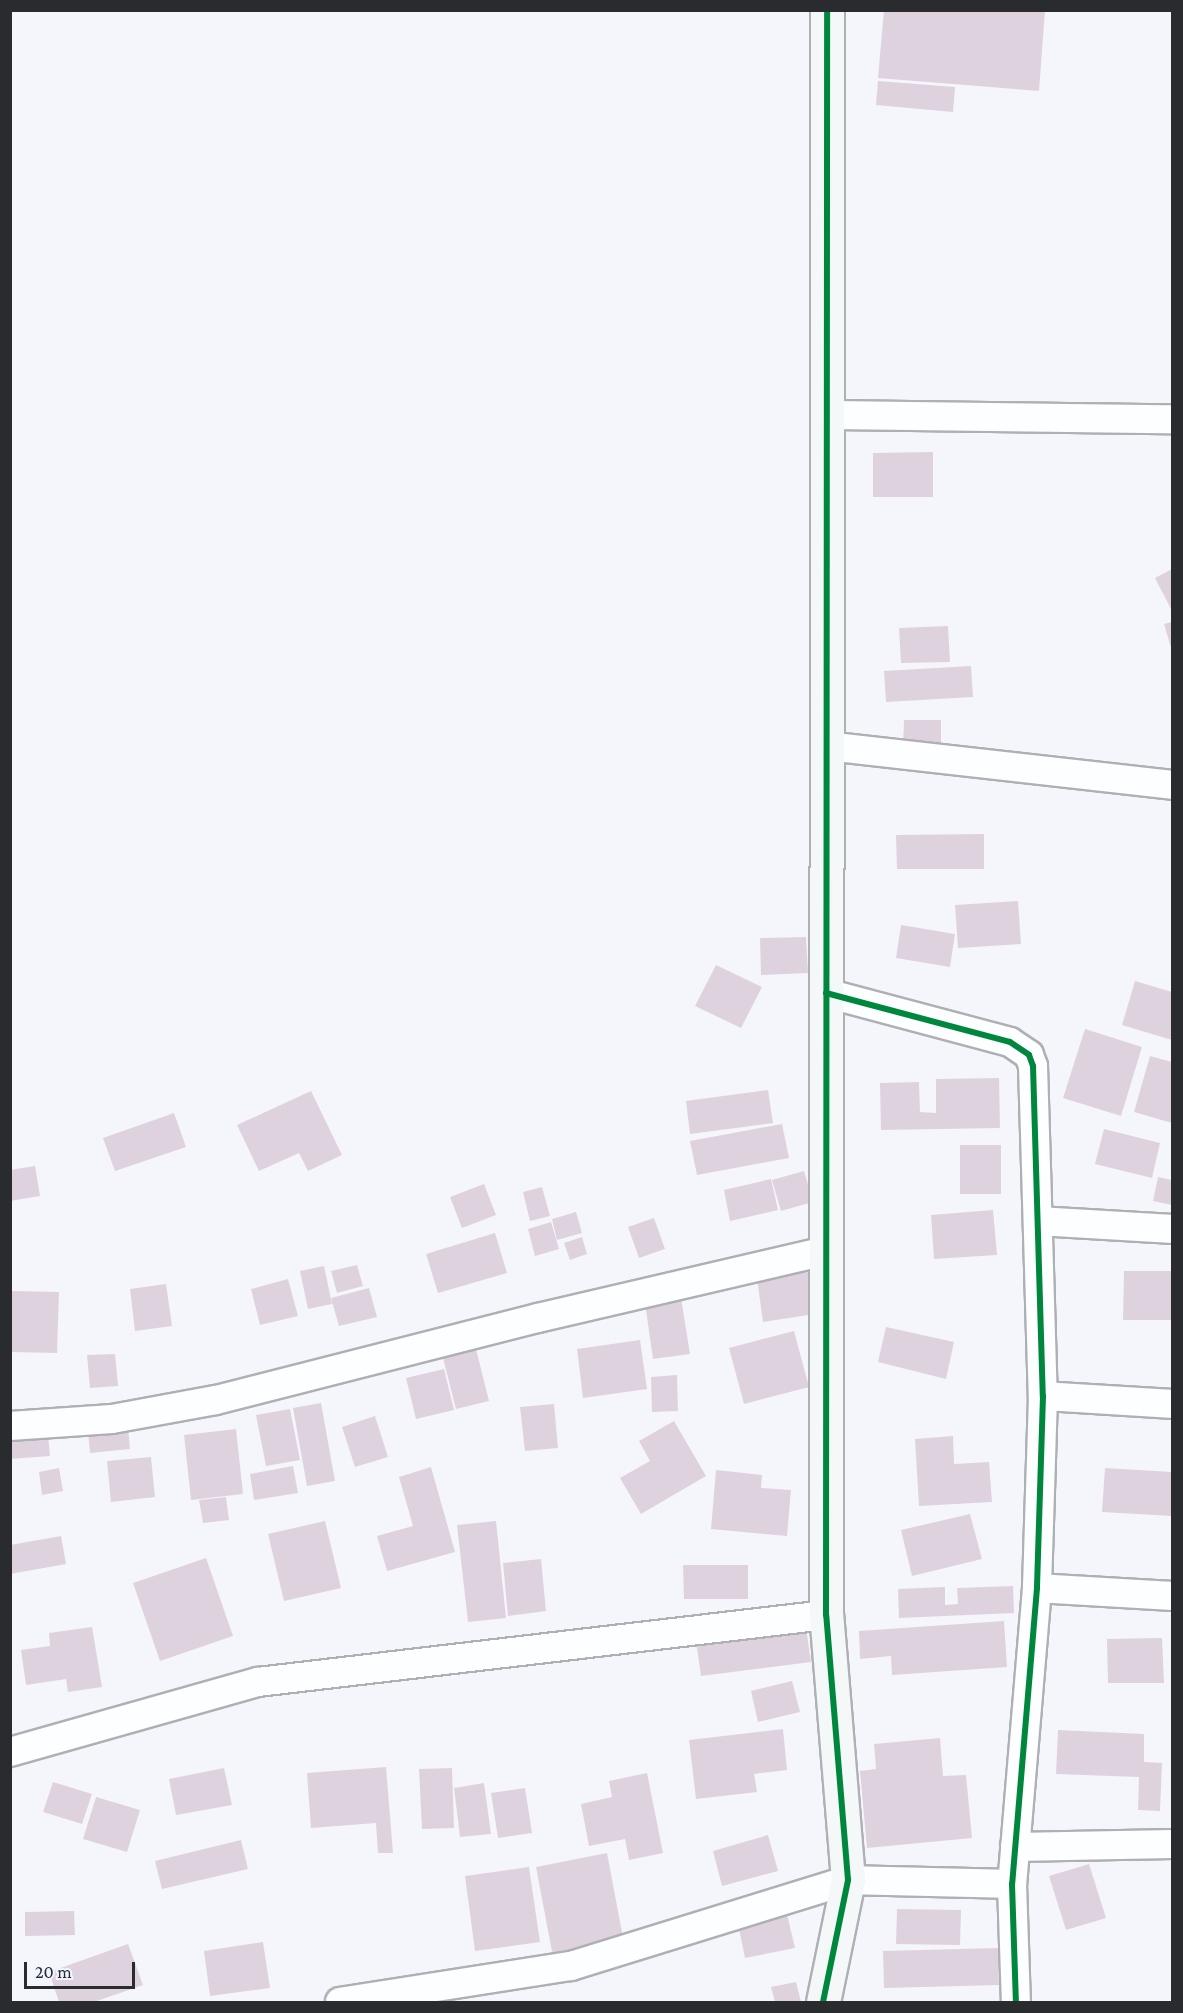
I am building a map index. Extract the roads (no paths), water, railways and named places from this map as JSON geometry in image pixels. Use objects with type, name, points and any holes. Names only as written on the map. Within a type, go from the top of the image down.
[{"type":"street","points":[[823,2002],[848,1880],[826,1615],[827,10]]},
{"type":"street","points":[[826,415],[1173,419]]},
{"type":"street","points":[[826,746],[1173,785]]},
{"type":"street","points":[[826,993],[1010,1042],[1029,1055],[1033,1066],[1043,1396],[1037,1588],[1012,1884],[1016,2002]]},
{"type":"street","points":[[1039,1221],[1173,1229]]},
{"type":"street","points":[[10,1426],[112,1419],[216,1400],[538,1318],[826,1251]]},
{"type":"street","points":[[1043,1396],[1173,1404]]},
{"type":"street","points":[[1037,1588],[1173,1596]]},
{"type":"street","points":[[10,1752],[258,1682],[826,1615]]},
{"type":"street","points":[[1015,1847],[1173,1844]]},
{"type":"street","points":[[340,2002],[570,1966],[848,1880],[1012,1884]]}]
